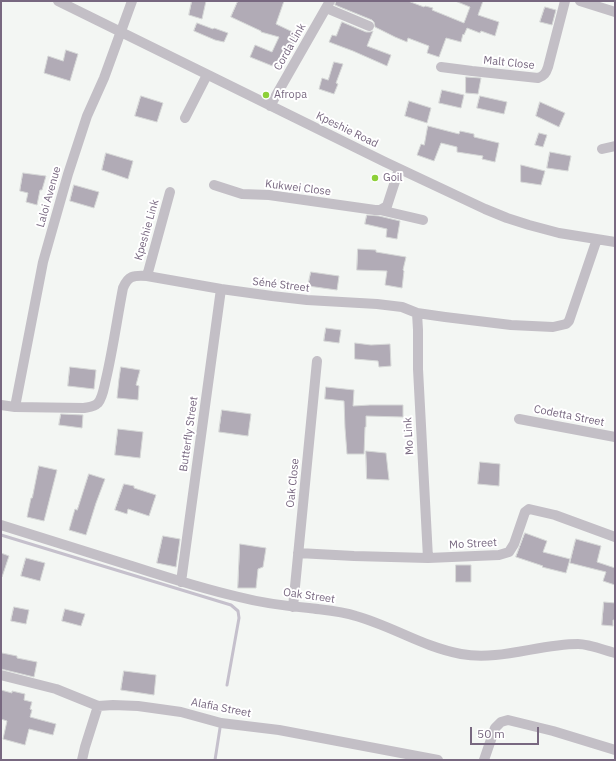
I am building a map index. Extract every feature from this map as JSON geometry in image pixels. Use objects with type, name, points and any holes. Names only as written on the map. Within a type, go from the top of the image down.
[{"type":"street","name":"Kpeshie Road","points":[[58,1],[467,201],[507,218],[529,225],[615,242]]},
{"type":"street","name":"Laloi Avenue","points":[[15,407],[43,262],[61,196],[85,123],[104,78],[132,1]]},
{"type":"street","name":"Malt Close","points":[[441,67],[538,78],[542,76],[548,67],[565,1]]},
{"type":"street","points":[[580,1],[615,12]]},
{"type":"street","points":[[328,4],[369,26]]},
{"type":"street","name":"Corda Link","points":[[270,106],[328,4]]},
{"type":"street","points":[[185,118],[208,75]]},
{"type":"street","points":[[602,149],[615,146]]},
{"type":"street","points":[[380,210],[387,206],[399,168]]},
{"type":"street","name":"Kukwei Close","points":[[214,185],[242,194],[269,195],[380,210],[422,220]]},
{"type":"street","name":"Kpeshie Link","points":[[146,276],[170,192]]},
{"type":"street","name":"Séné Street","points":[[1,405],[15,407],[84,408],[96,405],[102,396],[123,288],[127,280],[137,275],[272,296],[307,300],[377,304],[402,307],[417,312],[452,318],[526,326],[553,327],[566,324],[569,321],[598,239]]},
{"type":"street","name":"Butterfly Street","points":[[181,582],[221,289]]},
{"type":"street","name":"Mo Link","points":[[417,312],[418,369],[428,558]]},
{"type":"street","name":"Oak Close","points":[[293,607],[317,361]]},
{"type":"street","name":"Codetta Street","points":[[519,419],[615,437]]},
{"type":"street","name":"Mo Street","points":[[298,553],[428,558],[499,555],[509,552],[514,544],[525,512],[529,509],[555,515],[615,537]]},
{"type":"street","name":"Oak Street","points":[[1,525],[181,582],[240,598],[354,615],[370,620],[423,643],[462,654],[489,655],[580,644],[615,653]]},
{"type":"street","name":"Alafia Street","points":[[1,675],[56,689],[98,706],[138,706],[181,712],[221,723],[279,730],[438,760]]},
{"type":"street","points":[[82,760],[98,706]]},
{"type":"street","points":[[484,760],[495,728],[501,722],[508,720],[553,731],[615,750]]},
{"type":"building","points":[[192,1],[206,1],[202,19],[189,15]]},
{"type":"building","points":[[238,1],[284,1],[276,24],[299,35],[293,49],[289,47],[280,69],[250,57],[255,45],[272,52],[279,37],[261,32],[231,17]]},
{"type":"building","points":[[336,1],[408,1],[424,7],[433,8],[432,10],[464,23],[470,7],[455,1],[483,1],[478,15],[499,22],[495,36],[481,31],[480,33],[467,28],[464,35],[463,34],[461,42],[446,38],[439,57],[427,53],[429,46],[408,38],[407,42],[395,37],[375,27],[372,20],[335,5]]},
{"type":"building","points":[[545,7],[556,10],[552,25],[540,22]]},
{"type":"building","points":[[342,22],[366,32],[373,31],[367,46],[391,55],[387,66],[329,42],[332,35],[336,36]]},
{"type":"building","points":[[197,23],[228,33],[224,42],[215,40],[194,31]]},
{"type":"building","points":[[66,50],[78,54],[70,81],[44,73],[48,56],[63,61]]},
{"type":"building","points":[[334,62],[343,64],[336,83],[338,84],[334,94],[319,89],[322,78],[328,80]]},
{"type":"building","points":[[466,77],[481,78],[478,94],[466,93]]},
{"type":"building","points":[[442,90],[464,95],[461,108],[439,103]]},
{"type":"building","points":[[141,96],[163,103],[157,122],[135,116]]},
{"type":"building","points":[[480,96],[507,102],[504,114],[477,108]]},
{"type":"building","points":[[409,101],[431,108],[427,123],[405,116]]},
{"type":"building","points":[[540,102],[565,113],[559,127],[536,116]]},
{"type":"building","points":[[428,126],[459,134],[460,131],[474,134],[474,137],[499,143],[495,162],[482,159],[483,156],[457,152],[457,147],[441,143],[434,161],[417,155],[421,144],[424,145]]},
{"type":"building","points":[[539,133],[547,135],[543,147],[535,145]]},
{"type":"building","points":[[550,152],[571,156],[568,171],[547,168]]},
{"type":"building","points":[[106,153],[133,161],[128,179],[102,170]]},
{"type":"building","points":[[521,165],[545,171],[541,185],[521,182]]},
{"type":"building","points":[[23,173],[46,176],[42,190],[40,190],[37,205],[26,202],[28,193],[20,191]]},
{"type":"building","points":[[74,185],[99,192],[94,208],[70,201]]},
{"type":"building","points":[[367,215],[400,221],[397,239],[386,237],[387,229],[365,224]]},
{"type":"building","points":[[358,249],[376,250],[376,252],[406,257],[403,270],[402,288],[385,285],[387,271],[357,270]]},
{"type":"building","points":[[311,272],[339,276],[337,290],[308,286]]},
{"type":"building","points":[[326,328],[341,330],[339,343],[324,341]]},
{"type":"building","points":[[355,343],[371,345],[390,344],[391,366],[379,367],[378,361],[355,359]]},
{"type":"building","points":[[70,367],[96,370],[94,389],[68,386]]},
{"type":"building","points":[[121,367],[140,370],[136,385],[139,386],[138,400],[117,398]]},
{"type":"building","points":[[326,387],[354,390],[353,406],[403,405],[403,417],[366,416],[364,454],[347,454],[344,401],[325,399]]},
{"type":"building","points":[[222,410],[251,414],[248,436],[219,432]]},
{"type":"building","points":[[61,414],[83,415],[82,428],[59,425]]},
{"type":"building","points":[[118,429],[143,432],[140,458],[115,455]]},
{"type":"building","points":[[366,451],[386,453],[389,480],[367,479]]},
{"type":"building","points":[[480,462],[500,464],[499,486],[478,484]]},
{"type":"building","points":[[39,466],[57,470],[44,521],[27,517]]},
{"type":"building","points":[[89,474],[105,479],[86,535],[69,530],[75,509],[77,510]]},
{"type":"building","points":[[124,484],[134,486],[134,488],[156,495],[149,516],[128,509],[127,514],[115,510]]},
{"type":"building","points":[[525,533],[547,541],[543,552],[570,559],[566,573],[542,567],[543,566],[516,557]]},
{"type":"building","points":[[163,536],[180,539],[176,567],[157,563]]},
{"type":"building","points":[[576,539],[601,546],[597,562],[615,568],[615,585],[603,581],[606,572],[570,563]]},
{"type":"building","points":[[240,544],[266,548],[263,567],[258,569],[256,588],[238,588]]},
{"type":"building","points":[[1,553],[9,556],[2,577],[1,576]]},
{"type":"building","points":[[26,558],[45,563],[40,581],[21,576]]},
{"type":"building","points":[[456,565],[471,565],[471,582],[456,582]]},
{"type":"building","points":[[604,602],[615,603],[615,620],[613,620],[613,626],[602,625]]},
{"type":"building","points":[[14,607],[29,610],[26,624],[11,621]]},
{"type":"building","points":[[65,609],[85,614],[81,626],[62,621]]},
{"type":"building","points":[[2,653],[37,662],[34,677],[1,669]]},
{"type":"building","points":[[124,671],[156,675],[154,695],[121,690]]},
{"type":"building","points":[[1,690],[25,694],[24,700],[32,702],[30,717],[56,724],[53,735],[29,729],[25,745],[3,739],[7,721],[1,719]]},
{"type":"waterway","points":[[1,535],[231,605],[238,611],[239,618],[227,685]]},
{"type":"waterway","points":[[215,760],[220,728]]},
{"type":"place","name":"Afropa","points":[[266,95]]},
{"type":"place","name":"Goil","points":[[375,178]]}]
